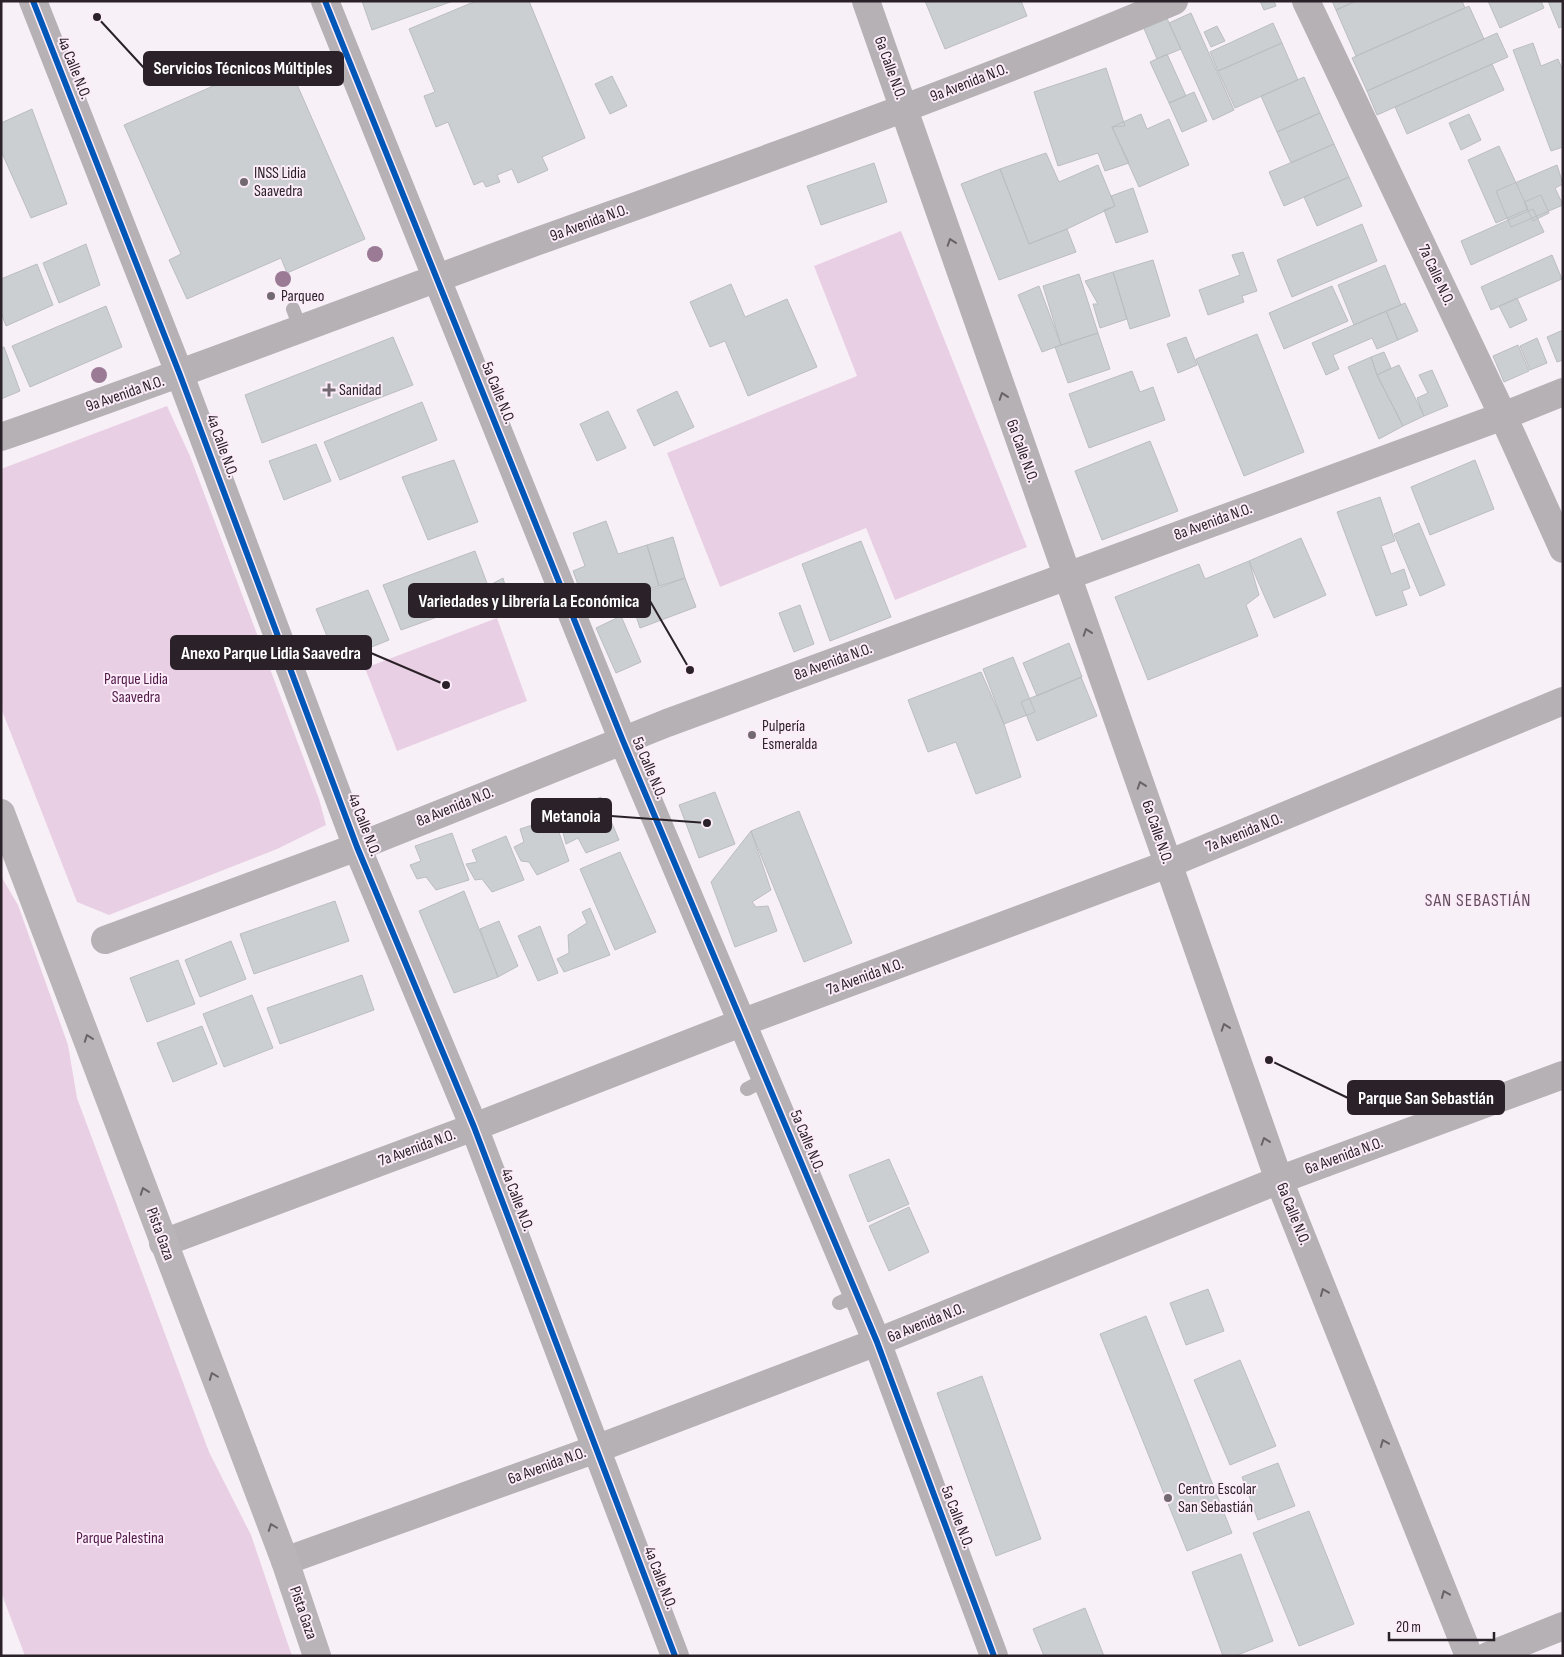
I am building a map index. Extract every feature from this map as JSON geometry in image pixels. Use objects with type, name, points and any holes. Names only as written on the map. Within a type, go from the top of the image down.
[{"type":"main road","name":"Pista Gaza","points":[[1,813],[58,957],[163,1243],[285,1562],[317,1656]]},
{"type":"street","name":"4a Calle N.O.","points":[[33,1],[180,374],[357,848],[474,1127],[675,1656]]},
{"type":"street","name":"5a Calle N.O.","points":[[325,1],[623,741],[741,1022],[756,1084],[848,1299],[877,1342],[994,1656]]},
{"type":"street","name":"6a Calle N.O.","points":[[866,1],[905,108],[1006,407],[1279,1180],[1469,1656]]},
{"type":"street","name":"9a Avenida N.O.","points":[[1,437],[180,374],[297,319],[437,278],[905,108],[1174,1]]},
{"type":"street","name":"7a Calle N.O.","points":[[1306,1],[1503,416],[1563,550]]},
{"type":"street","name":"8a Avenida N.O.","points":[[105,940],[357,848],[623,741],[1503,416],[1563,392]]},
{"type":"street","name":"7a Avenida N.O.","points":[[163,1243],[474,1127],[741,1022],[1168,864],[1563,701]]},
{"type":"street","name":"6a Avenida N.O.","points":[[285,1562],[596,1449],[877,1342],[1279,1180],[1563,1075]]},
{"type":"street","points":[[1488,1656],[1563,1626]]},
{"type":"green space","points":[[901,231],[1027,547],[895,600],[866,528],[720,587],[667,453],[857,376],[814,266]]},
{"type":"green space","name":"Parque Lidia Saavedra","points":[[167,406],[190,456],[319,799],[326,825],[277,849],[109,915],[77,902],[1,708],[1,469]]},
{"type":"green space","points":[[497,618],[527,701],[397,751],[365,668]]},
{"type":"green space","name":"Parque Palestina","points":[[1,876],[18,905],[68,1045],[77,1098],[209,1452],[251,1535],[292,1656],[25,1656],[1,1592]]},
{"type":"building","points":[[362,1],[453,1],[372,30]]},
{"type":"building","points":[[476,1],[529,1],[585,138],[542,157],[548,170],[518,183],[512,169],[497,175],[500,182],[486,187],[483,181],[474,185],[448,122],[436,127],[424,96],[435,92],[409,29]]},
{"type":"building","points":[[925,1],[1021,1],[1027,16],[945,49]]},
{"type":"building","points":[[1260,1],[1274,1],[1276,6],[1264,10]]},
{"type":"building","points":[[1332,1],[1356,1],[1336,10]]},
{"type":"building","points":[[1356,1],[1462,1],[1465,8],[1356,56],[1336,10]]},
{"type":"building","points":[[1488,1],[1541,1],[1544,8],[1500,28]]},
{"type":"building","points":[[1548,1],[1563,1],[1563,26],[1559,28]]},
{"type":"building","points":[[1469,6],[1484,39],[1367,91],[1352,58]]},
{"type":"building","points":[[1191,13],[1234,110],[1213,120],[1169,23]]},
{"type":"building","points":[[1165,14],[1181,49],[1157,59],[1142,24]]},
{"type":"building","points":[[1273,23],[1282,43],[1218,71],[1210,52]]},
{"type":"building","points":[[1217,26],[1225,41],[1211,47],[1204,32]]},
{"type":"building","points":[[1497,33],[1508,57],[1377,115],[1367,91]]},
{"type":"building","points":[[1282,43],[1298,80],[1235,108],[1218,71]]},
{"type":"building","points":[[1533,43],[1541,66],[1558,59],[1563,71],[1563,147],[1551,151],[1513,50]]},
{"type":"building","points":[[1167,54],[1186,96],[1169,103],[1150,62]]},
{"type":"building","name":"INSS Lidia Saavedra","points":[[284,55],[365,239],[287,273],[281,258],[187,299],[169,260],[181,254],[124,125]]},
{"type":"building","points":[[1492,64],[1504,90],[1407,134],[1395,107]]},
{"type":"building","points":[[1106,68],[1125,126],[1112,127],[1129,163],[1105,171],[1098,153],[1058,166],[1034,92]]},
{"type":"building","points":[[612,76],[627,106],[610,114],[595,84]]},
{"type":"building","points":[[1304,77],[1320,113],[1277,132],[1261,96]]},
{"type":"building","points":[[1194,92],[1207,121],[1182,132],[1169,103]]},
{"type":"building","points":[[32,109],[67,204],[31,218],[1,151],[1,123]]},
{"type":"building","points":[[1320,113],[1334,144],[1291,163],[1277,132]]},
{"type":"building","points":[[1141,114],[1147,129],[1169,119],[1189,165],[1139,187],[1112,127]]},
{"type":"building","points":[[1469,114],[1481,140],[1461,150],[1449,123]]},
{"type":"building","points":[[1334,144],[1349,177],[1284,206],[1269,172]]},
{"type":"building","points":[[1499,146],[1528,209],[1496,223],[1468,160]]},
{"type":"building","points":[[1046,153],[1059,182],[1098,165],[1115,206],[1067,229],[1029,244],[1000,169]]},
{"type":"building","points":[[874,163],[887,202],[821,225],[807,186]]},
{"type":"building","points":[[1557,165],[1563,184],[1555,188],[1563,205],[1511,227],[1496,191]]},
{"type":"building","points":[[1000,169],[1029,244],[1067,229],[1076,252],[999,280],[961,184]]},
{"type":"building","points":[[1349,177],[1362,206],[1317,226],[1304,197]]},
{"type":"building","points":[[1133,188],[1148,232],[1116,243],[1104,210],[1115,206],[1111,196]]},
{"type":"building","points":[[1541,195],[1549,213],[1533,221],[1524,202]]},
{"type":"building","points":[[1533,209],[1544,232],[1471,265],[1461,241]]},
{"type":"building","points":[[1362,224],[1377,261],[1292,297],[1277,260]]},
{"type":"building","points":[[86,244],[100,285],[59,303],[43,263]]},
{"type":"building","points":[[1243,252],[1257,291],[1242,296],[1244,302],[1208,315],[1199,290],[1240,275],[1232,255]]},
{"type":"building","points":[[1552,255],[1562,279],[1491,310],[1481,287]]},
{"type":"building","points":[[1153,260],[1170,316],[1130,329],[1113,272]]},
{"type":"building","points":[[37,264],[53,305],[6,326],[1,313],[1,279]]},
{"type":"building","points":[[1385,265],[1401,305],[1354,325],[1338,285]]},
{"type":"building","points":[[1113,272],[1127,319],[1100,328],[1093,304],[1098,304],[1085,281]]},
{"type":"building","points":[[1079,274],[1098,333],[1061,345],[1043,286]]},
{"type":"building","points":[[731,284],[745,317],[787,299],[817,367],[748,396],[725,341],[710,347],[690,302]]},
{"type":"building","points":[[1039,286],[1061,345],[1042,352],[1018,295]]},
{"type":"building","points":[[1332,286],[1348,321],[1284,349],[1269,313]]},
{"type":"building","points":[[1517,298],[1527,320],[1510,328],[1499,306]]},
{"type":"building","points":[[1405,303],[1418,331],[1398,340],[1386,311]]},
{"type":"building","points":[[106,306],[122,347],[30,387],[12,346]]},
{"type":"building","points":[[1386,311],[1398,340],[1377,349],[1372,338],[1333,355],[1339,369],[1326,375],[1312,343]]},
{"type":"building","points":[[1563,330],[1563,360],[1557,362],[1547,337]]},
{"type":"building","points":[[1098,333],[1110,369],[1068,383],[1055,347]]},
{"type":"building","points":[[1257,334],[1304,452],[1244,476],[1196,359]]},
{"type":"building","name":"Sanidad","points":[[393,337],[413,385],[262,443],[245,395]]},
{"type":"building","points":[[1186,337],[1197,365],[1178,373],[1167,344]]},
{"type":"building","points":[[1537,338],[1547,363],[1530,370],[1520,346]]},
{"type":"building","points":[[1518,345],[1529,371],[1504,382],[1493,356]]},
{"type":"building","points":[[4,347],[20,391],[1,399],[1,348]]},
{"type":"building","points":[[1384,352],[1391,368],[1377,375],[1371,357]]},
{"type":"building","points":[[1371,357],[1377,375],[1403,426],[1379,439],[1348,367]]},
{"type":"building","points":[[1399,365],[1424,416],[1403,426],[1377,375]]},
{"type":"building","points":[[1432,370],[1448,406],[1424,416],[1417,398],[1428,393],[1419,375]]},
{"type":"building","points":[[1132,371],[1140,392],[1153,387],[1165,420],[1089,448],[1069,394]]},
{"type":"building","points":[[677,391],[694,427],[654,446],[637,410]]},
{"type":"building","points":[[422,402],[437,440],[340,480],[324,442]]},
{"type":"building","points":[[608,411],[626,448],[597,461],[580,424]]},
{"type":"building","points":[[1150,441],[1178,511],[1102,540],[1075,471]]},
{"type":"building","points":[[316,444],[331,481],[284,500],[269,461]]},
{"type":"building","points":[[454,460],[478,522],[428,540],[402,477]]},
{"type":"building","points":[[1475,460],[1494,509],[1430,535],[1411,487]]},
{"type":"building","points":[[1380,497],[1395,541],[1381,546],[1391,574],[1404,569],[1410,588],[1402,591],[1407,605],[1376,616],[1337,512]]},
{"type":"building","points":[[606,521],[618,554],[647,545],[659,586],[588,611],[573,571],[585,566],[573,533]]},
{"type":"building","points":[[1419,523],[1445,585],[1420,596],[1394,534]]},
{"type":"building","points":[[673,537],[685,578],[659,586],[647,545]]},
{"type":"building","points":[[1301,538],[1326,595],[1274,618],[1249,561]]},
{"type":"building","points":[[861,541],[891,617],[830,641],[802,564]]},
{"type":"building","points":[[475,551],[488,586],[503,578],[507,592],[401,630],[383,585]]},
{"type":"building","points":[[1249,561],[1259,595],[1246,605],[1258,636],[1148,680],[1115,597],[1199,564],[1205,579]]},
{"type":"building","points":[[685,578],[696,607],[640,628],[630,598]]},
{"type":"building","points":[[368,590],[389,640],[337,661],[316,609]]},
{"type":"building","points":[[800,605],[814,644],[794,652],[779,613]]},
{"type":"building","points":[[621,616],[641,662],[616,673],[596,628]]},
{"type":"building","points":[[1069,643],[1082,677],[1037,696],[1023,663]]},
{"type":"building","points":[[1013,657],[1035,712],[1004,724],[983,669]]},
{"type":"building","points":[[981,672],[1004,724],[1021,777],[976,794],[956,742],[928,752],[908,700]]},
{"type":"building","points":[[1081,677],[1097,716],[1037,741],[1021,702]]},
{"type":"building","points":[[715,792],[735,844],[699,858],[679,805]]},
{"type":"building","points":[[601,797],[619,840],[586,853],[578,838],[566,844],[562,829],[576,823],[570,808]]},
{"type":"building","points":[[799,811],[852,943],[804,962],[751,831]]},
{"type":"building","points":[[554,818],[569,861],[537,875],[529,862],[521,861],[514,847],[524,842],[520,829]]},
{"type":"building","points":[[751,831],[771,890],[752,902],[756,907],[768,906],[777,931],[735,947],[711,882]]},
{"type":"building","points":[[452,833],[469,880],[436,890],[426,877],[417,879],[410,865],[421,861],[415,846]]},
{"type":"building","points":[[506,836],[524,880],[492,892],[482,879],[475,880],[466,864],[477,862],[472,850]]},
{"type":"building","points":[[620,852],[656,932],[615,950],[580,869]]},
{"type":"building","points":[[464,891],[498,977],[454,993],[419,911]]},
{"type":"building","points":[[335,901],[349,941],[254,974],[240,934]]},
{"type":"building","points":[[590,908],[610,955],[564,972],[557,959],[569,953],[568,935],[587,923],[582,912]]},
{"type":"building","points":[[499,921],[518,966],[498,977],[480,929]]},
{"type":"building","points":[[540,926],[558,973],[538,981],[518,936]]},
{"type":"building","points":[[231,941],[246,979],[200,997],[185,960]]},
{"type":"building","points":[[178,960],[195,1004],[147,1022],[130,978]]},
{"type":"building","points":[[362,975],[374,1010],[280,1044],[267,1008]]},
{"type":"building","points":[[252,995],[273,1048],[224,1067],[203,1014]]},
{"type":"building","points":[[202,1026],[217,1064],[173,1082],[157,1043]]},
{"type":"building","points":[[889,1159],[909,1204],[868,1222],[849,1175]]},
{"type":"building","points":[[909,1207],[929,1252],[889,1271],[869,1226]]},
{"type":"building","points":[[1208,1289],[1224,1331],[1186,1345],[1170,1303]]},
{"type":"building","points":[[1146,1316],[1232,1533],[1187,1551],[1100,1334]]},
{"type":"building","points":[[1240,1360],[1276,1446],[1230,1465],[1194,1380]]},
{"type":"building","points":[[982,1376],[1041,1539],[996,1556],[937,1393]]},
{"type":"building","points":[[1278,1463],[1295,1506],[1258,1520],[1242,1477]]},
{"type":"building","points":[[1309,1511],[1354,1624],[1299,1646],[1253,1533]]},
{"type":"building","points":[[1241,1554],[1273,1641],[1235,1656],[1223,1656],[1192,1572]]},
{"type":"building","points":[[1085,1608],[1104,1656],[1044,1656],[1033,1629]]},
{"type":"cycle path","points":[[33,1],[180,375],[357,847],[474,1127],[675,1656]]},
{"type":"cycle path","points":[[325,1],[623,741],[877,1342],[994,1656]]},
{"type":"place","name":"Servicios Técnicos Múltiples","points":[[97,17]]},
{"type":"place","name":"INSS Lidia Saavedra","points":[[244,182]]},
{"type":"place","name":"Parqueo","points":[[271,296]]},
{"type":"place","name":"Sanidad","points":[[329,390]]},
{"type":"place","name":"Variedades y Librería La Económica","points":[[690,670]]},
{"type":"place","name":"Anexo Parque Lidia Saavedra","points":[[446,685]]},
{"type":"place","name":"Pulpería Esmeralda","points":[[752,735]]},
{"type":"place","name":"Metanoia","points":[[707,823]]},
{"type":"place","name":"Parque San Sebastián","points":[[1269,1060]]},
{"type":"place","name":"Centro Escolar San Sebastián","points":[[1168,1498]]},
{"type":"district","name":"SAN SEBASTIÁN","points":[[1478,900]]}]
